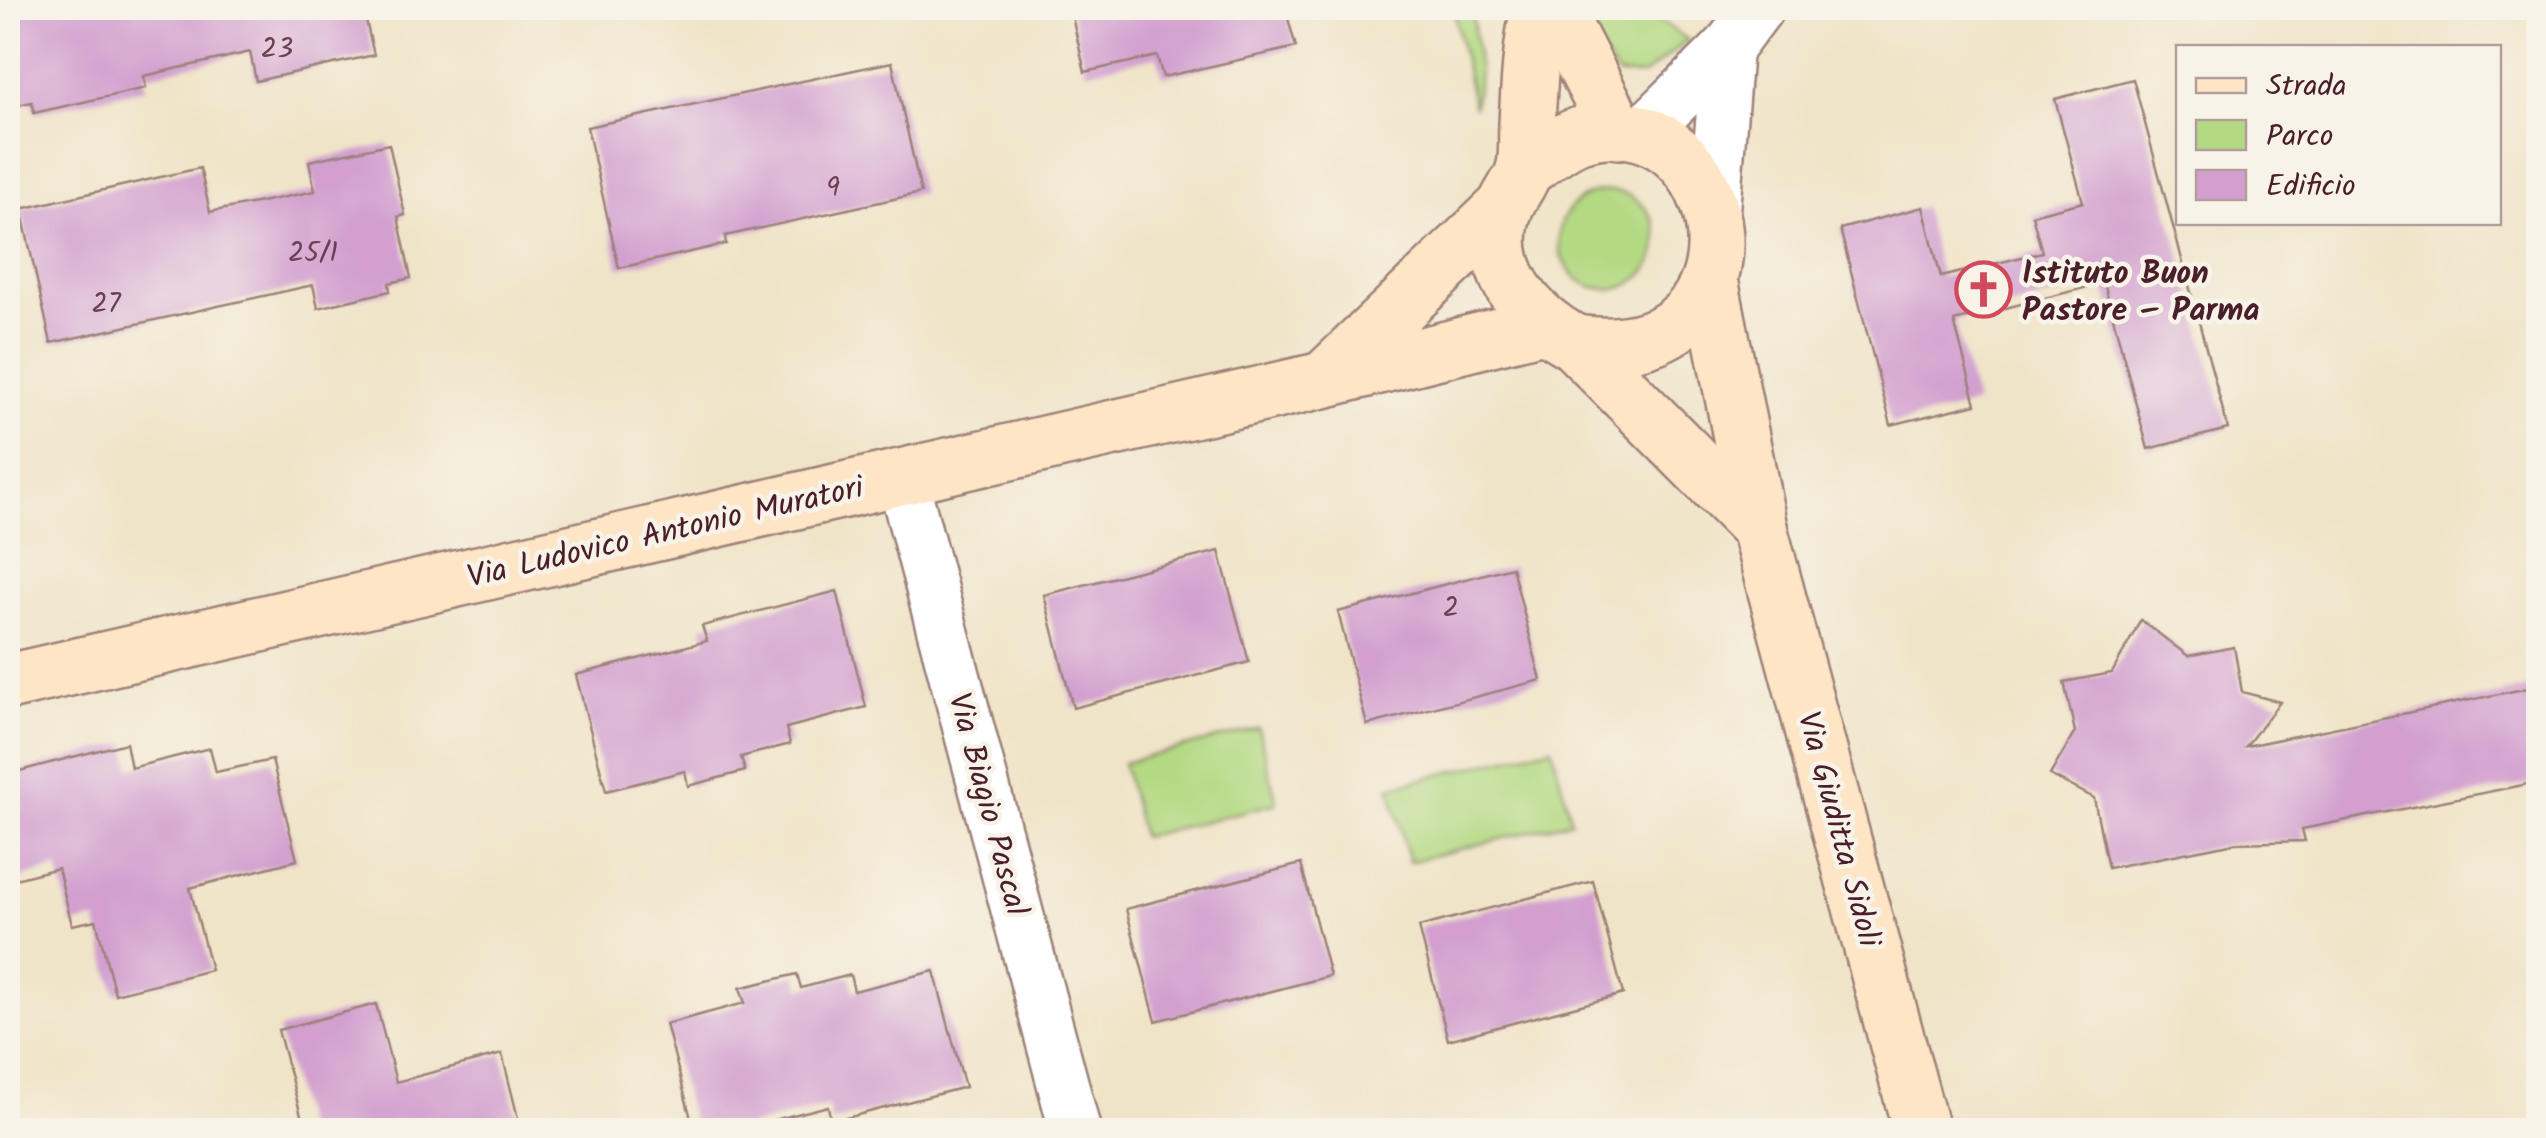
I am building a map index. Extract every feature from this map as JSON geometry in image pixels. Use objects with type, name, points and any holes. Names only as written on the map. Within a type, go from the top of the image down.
[{"type":"street","name":"Via Giuditta Sidoli","points":[[1539,8],[1515,189],[1500,246],[1507,277],[1526,309],[1559,334],[1759,528]]},
{"type":"street","points":[[1555,8],[1630,132]]},
{"type":"street","points":[[1630,132],[1726,49],[1758,8]]},
{"type":"street","points":[[1714,210],[1726,49]]},
{"type":"street","points":[[1323,380],[1515,189],[1581,134],[1630,132],[1670,150],[1697,176],[1714,210]]},
{"type":"street","name":"Via Giuditta Sidoli","points":[[1559,334],[1614,348],[1638,344],[1672,328],[1698,301],[1710,280],[1718,243],[1714,210]]},
{"type":"street","name":"Via Giuditta Sidoli","points":[[1710,280],[1759,528],[1921,1130]]},
{"type":"street","name":"Via Ludovico Antonio Muratori","points":[[8,682],[1323,380],[1559,334]]},
{"type":"street","name":"Via Biagio Pascal","points":[[902,476],[1075,1130]]},
{"type":"green space","points":[[1453,8],[1472,8],[1479,73],[1474,108]]},
{"type":"green space","points":[[1587,8],[1643,8],[1688,40],[1644,75],[1618,75],[1592,38]]},
{"type":"green space","points":[[1608,191],[1627,194],[1643,205],[1654,221],[1654,259],[1643,275],[1627,286],[1608,289],[1589,286],[1573,275],[1562,259],[1559,240],[1562,221],[1573,205],[1589,194]]},
{"type":"green space","points":[[1258,728],[1277,803],[1142,837],[1123,763]]},
{"type":"green space","points":[[1552,747],[1571,821],[1409,862],[1390,787]]},
{"type":"building","points":[[8,8],[363,8],[374,55],[256,81],[250,52],[144,76],[146,88],[34,113],[32,102],[8,107]]},
{"type":"building","points":[[1070,8],[1285,8],[1296,47],[1163,77],[1157,56],[1085,72]]},
{"type":"building","points":[[892,62],[921,193],[725,236],[726,244],[619,268],[587,127]]},
{"type":"building","points":[[2133,79],[2228,429],[2148,449],[2104,283],[1954,321],[1976,404],[1891,425],[1840,229],[1923,207],[1941,277],[2042,252],[2032,215],[2083,202],[2055,99]]},
{"type":"building","points":[[389,144],[405,215],[398,217],[411,278],[389,283],[390,291],[318,308],[313,285],[51,343],[21,209],[200,168],[210,212],[315,191],[309,161]]},
{"type":"building","points":[[1219,551],[1249,662],[1073,708],[1044,595]]},
{"type":"building","points":[[1512,567],[1541,680],[1367,725],[1338,612]]},
{"type":"building","points":[[837,591],[866,707],[786,728],[790,744],[741,757],[745,771],[688,786],[685,771],[606,791],[576,675],[707,641],[702,626]]},
{"type":"building","points":[[2141,620],[2188,656],[2234,647],[2242,692],[2280,702],[2246,746],[2538,686],[2538,782],[2302,829],[2305,841],[2235,843],[2108,868],[2094,798],[2050,775],[2075,732],[2064,682],[2112,673]]},
{"type":"building","points":[[126,743],[131,768],[210,748],[216,772],[272,760],[297,860],[190,888],[211,970],[115,994],[96,920],[72,925],[58,868],[8,881],[8,774]]},
{"type":"building","points":[[1301,864],[1330,976],[1156,1021],[1126,909]]},
{"type":"building","points":[[1593,881],[1623,994],[1448,1040],[1419,927]]},
{"type":"building","points":[[934,971],[965,1087],[831,1122],[828,1106],[735,1130],[694,1130],[666,1024],[745,1003],[740,988],[797,974],[801,988],[850,975],[854,991]]},
{"type":"building","points":[[376,1004],[396,1082],[502,1054],[521,1130],[305,1130],[278,1030]]},
{"type":"place","name":"Istituto Buon Pastore – Parma","points":[[1983,290]]}]
